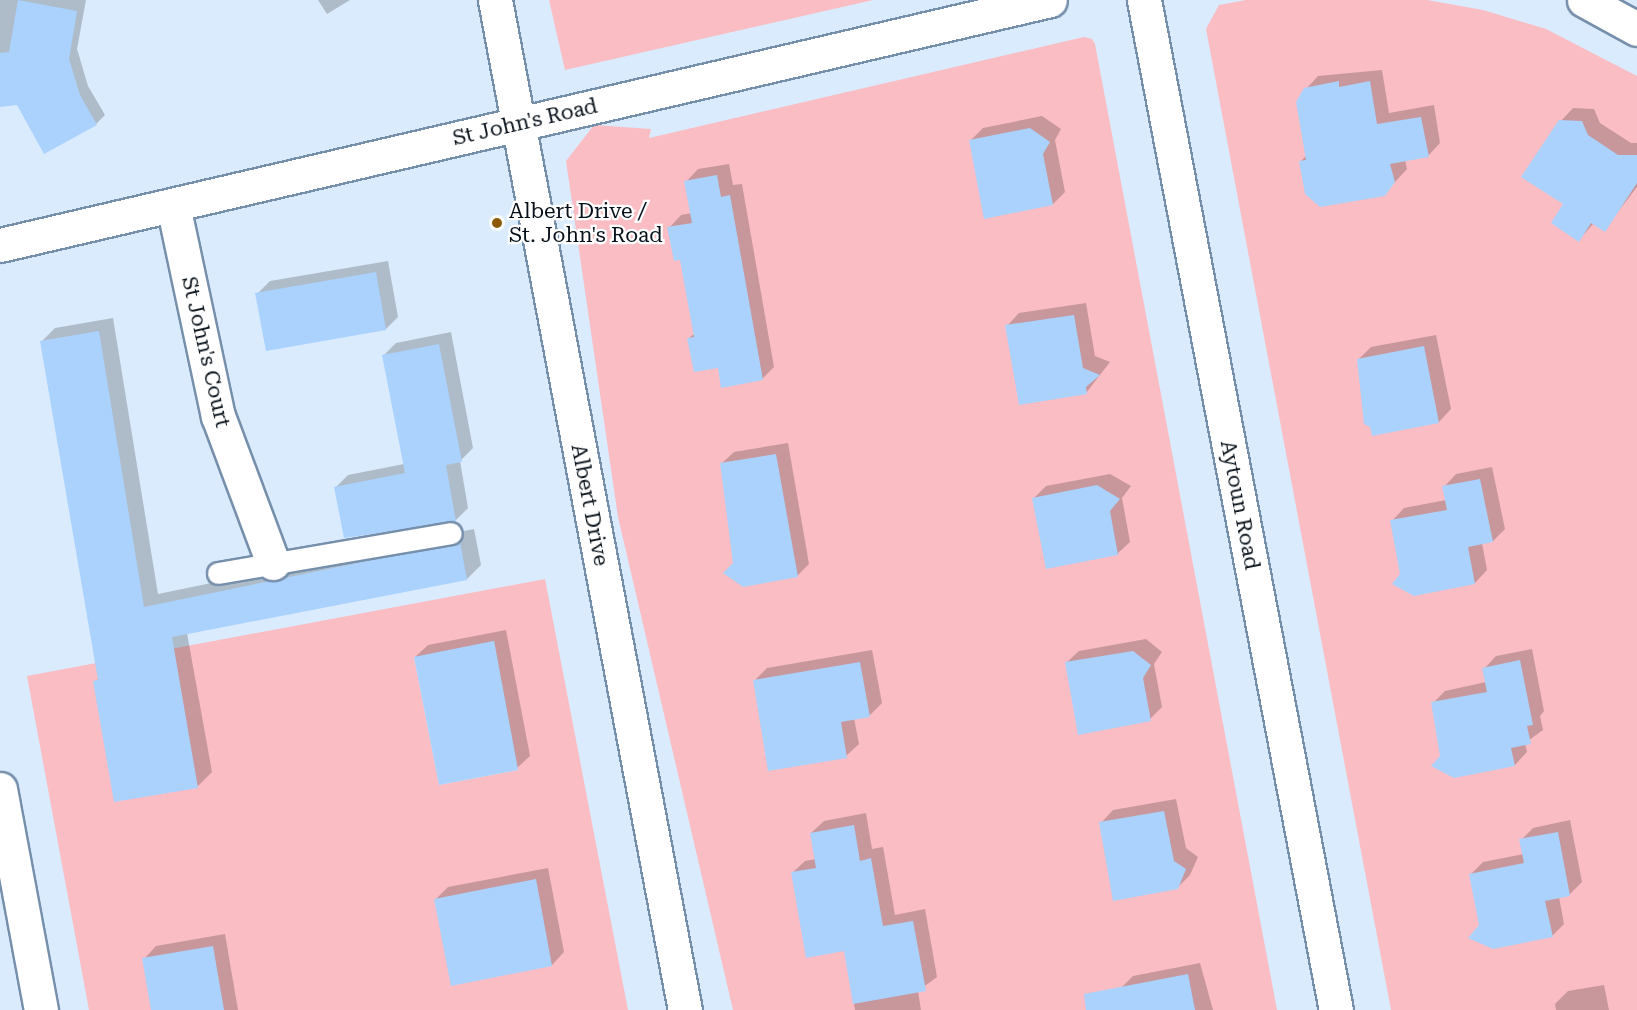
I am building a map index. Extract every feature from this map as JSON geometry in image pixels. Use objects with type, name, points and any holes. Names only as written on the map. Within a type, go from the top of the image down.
[{"type":"street","name":"Albert Drive","points":[[495,0],[685,1010]]},
{"type":"street","name":"St John's Road","points":[[0,246],[1050,0]]},
{"type":"street","name":"Aytoun Road","points":[[1144,0],[1336,1010]]},
{"type":"street","points":[[1584,0],[1637,29]]},
{"type":"street","name":"St John's Court","points":[[173,205],[218,416],[273,563]]},
{"type":"street","points":[[0,789],[41,1010]]},
{"type":"lane","points":[[218,573],[451,533]]},
{"type":"shaded area","points":[[549,0],[873,0],[565,70]]},
{"type":"shaded area","points":[[1246,0],[1427,0],[1483,10],[1546,29],[1637,76],[1637,1010],[1391,1010],[1206,29],[1219,5]]},
{"type":"shaded area","points":[[1084,37],[1092,39],[1095,44],[1277,1010],[733,1010],[618,517],[566,161],[594,125],[651,129],[649,138]]},
{"type":"shaded area","points":[[545,579],[628,1010],[89,1010],[27,676]],"holes":[[[494,641],[518,770],[439,785],[414,657]]]},
{"type":"building","points":[[18,0],[77,11],[69,59],[80,95],[97,125],[44,154],[17,105],[0,107],[0,53],[9,52]]},
{"type":"building","points":[[1339,81],[1339,87],[1370,81],[1377,124],[1421,117],[1429,157],[1390,164],[1395,182],[1385,196],[1320,207],[1305,194],[1299,161],[1306,160],[1296,102],[1304,88]]},
{"type":"building","points":[[1559,120],[1582,121],[1588,135],[1618,155],[1637,155],[1637,183],[1605,232],[1591,223],[1579,242],[1551,223],[1563,204],[1521,177]]},
{"type":"building","points":[[1030,128],[1050,142],[1043,154],[1053,205],[984,219],[969,140]]},
{"type":"building","points":[[717,175],[721,197],[730,195],[763,380],[721,388],[718,368],[694,372],[687,338],[694,337],[680,260],[674,261],[667,227],[692,223],[684,181]]},
{"type":"building","points":[[376,272],[386,330],[266,351],[255,293]]},
{"type":"building","points":[[1074,315],[1083,368],[1100,375],[1086,387],[1087,394],[1019,405],[1005,325]]},
{"type":"building","points":[[99,331],[144,607],[460,542],[467,580],[172,637],[198,788],[114,802],[93,681],[98,680],[40,341]]},
{"type":"building","points":[[439,344],[462,462],[446,465],[456,522],[344,538],[334,487],[405,473],[382,355]]},
{"type":"building","points":[[1424,346],[1439,423],[1372,436],[1370,427],[1364,424],[1357,359]]},
{"type":"building","points":[[776,454],[798,577],[743,587],[723,573],[733,563],[720,463]]},
{"type":"building","points":[[1480,479],[1493,542],[1468,547],[1475,584],[1414,596],[1392,584],[1400,574],[1390,520],[1447,510],[1442,486]]},
{"type":"building","points":[[1097,485],[1120,499],[1110,511],[1118,555],[1046,569],[1032,498]]},
{"type":"building","points":[[494,641],[518,770],[439,785],[414,657]]},
{"type":"building","points":[[1133,651],[1151,665],[1143,678],[1151,721],[1078,735],[1065,662]]},
{"type":"building","points":[[1520,660],[1533,725],[1527,726],[1531,744],[1511,748],[1515,766],[1454,778],[1431,766],[1440,756],[1431,702],[1487,692],[1482,668]]},
{"type":"building","points":[[860,662],[870,717],[841,722],[847,758],[768,771],[753,680]]},
{"type":"building","points":[[1164,811],[1174,861],[1186,869],[1178,889],[1113,901],[1099,822]]},
{"type":"building","points":[[854,825],[860,861],[871,858],[883,926],[913,921],[926,991],[853,1004],[844,951],[806,958],[791,872],[816,868],[810,833]]},
{"type":"building","points":[[1558,832],[1570,896],[1545,901],[1553,937],[1493,949],[1468,938],[1479,925],[1469,874],[1524,863],[1519,839]]},
{"type":"building","points":[[536,879],[552,966],[451,986],[434,899]]},
{"type":"building","points":[[213,946],[224,1010],[151,1010],[142,958]]},
{"type":"building","points":[[1188,974],[1195,1010],[1086,1010],[1084,994]]},
{"type":"place","name":"Albert Drive / St. John's Road","points":[[497,223]]}]
